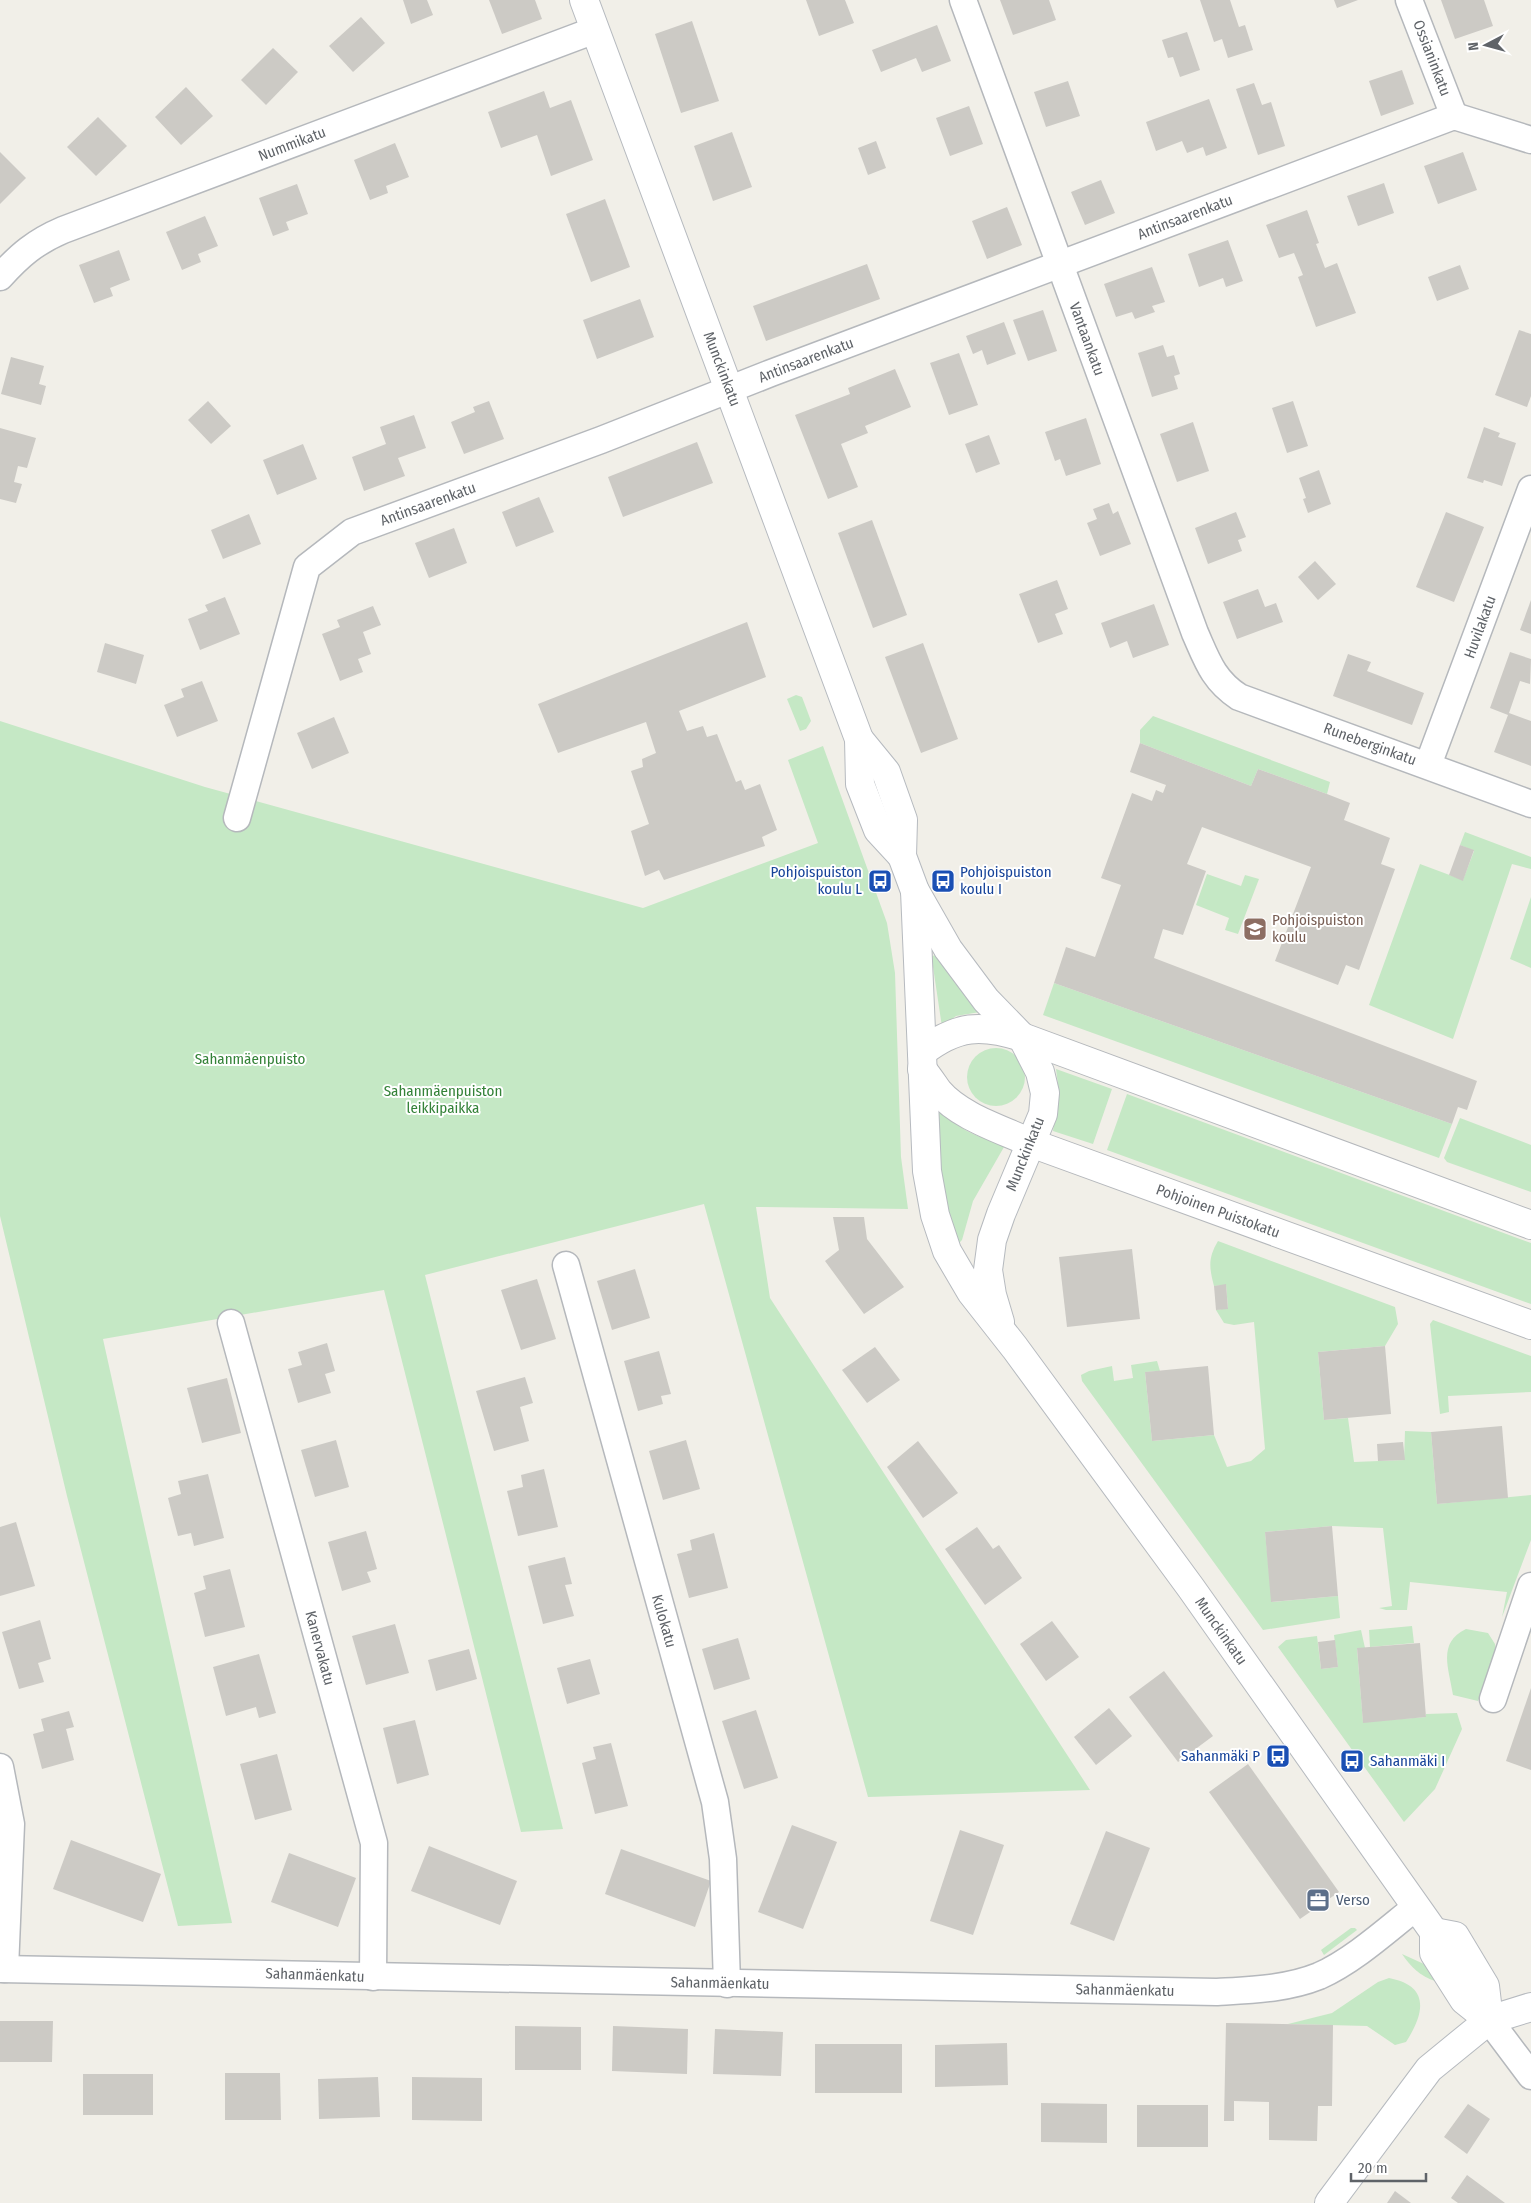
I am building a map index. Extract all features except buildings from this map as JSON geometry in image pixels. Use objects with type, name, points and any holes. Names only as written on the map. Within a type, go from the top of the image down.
[{"type":"main road","name":"Munckinkatu","points":[[584,0],[730,389],[858,739],[860,784],[878,830],[902,856],[915,891],[948,948],[986,1000],[1022,1037],[1040,1072],[1045,1094],[1043,1114],[1000,1214],[992,1240],[988,1270],[992,1295],[1004,1333]]},
{"type":"main road","name":"Munckinkatu","points":[[915,891],[927,1171],[935,1215],[947,1251],[971,1292],[1004,1333],[1191,1588],[1434,1932],[1434,1953],[1464,2000],[1489,2020]]},
{"type":"main road","points":[[922,1060],[935,1042],[950,1035],[977,1027],[997,1029],[1531,1224]]},
{"type":"main road","name":"Pohjoinen Puistokatu","points":[[922,1060],[939,1092],[952,1104],[1031,1143],[1531,1325]]},
{"type":"main road","points":[[1329,2203],[1429,2069],[1489,2020],[1531,2007]]},
{"type":"street","name":"Vantaankatu","points":[[963,0],[1196,633],[1216,675]]},
{"type":"street","name":"Ossianinkatu","points":[[1409,0],[1454,116]]},
{"type":"street","name":"Nummikatu","points":[[0,277],[19,256],[42,239],[63,230],[595,30]]},
{"type":"street","name":"Antinsaarenkatu","points":[[238,818],[306,567],[352,532],[601,440],[730,389],[1454,116]]},
{"type":"street","points":[[1454,116],[1531,140]]},
{"type":"street","name":"Huvilakatu","points":[[1428,765],[1531,489]]},
{"type":"street","name":"Runeberginkatu","points":[[1216,675],[1226,688],[1240,697],[1531,804]]},
{"type":"street","name":"Kulokatu","points":[[566,1265],[714,1802],[723,1860],[727,1984]]},
{"type":"street","name":"Kanervakatu","points":[[231,1323],[374,1843],[373,1977]]},
{"type":"street","points":[[1492,1699],[1531,1586]]},
{"type":"street","points":[[0,1767],[11,1824],[2,1969]]},
{"type":"street","name":"Sahanmäenkatu","points":[[2,1969],[1217,1992],[1265,1988],[1317,1977],[1331,1970],[1416,1907]]},
{"type":"street","name":"Munckinkatu","points":[[1489,2020],[1531,2076]]},
{"type":"green space","points":[[796,695],[802,697],[811,721],[806,729],[800,731],[787,699]]},
{"type":"green space","points":[[1153,716],[1330,782],[1327,794],[1258,769],[1251,786],[1140,743],[1140,730]]},
{"type":"green space","name":"Sahanmäenpuisto","points":[[0,721],[205,787],[643,908],[818,843],[788,760],[823,746],[887,923],[895,973],[901,1157],[908,1209],[756,1207],[770,1298],[1090,1790],[868,1797],[704,1204],[425,1275],[563,1829],[521,1832],[384,1290],[103,1339],[232,1923],[178,1926],[67,1496],[0,1216]]},
{"type":"green space","points":[[1465,832],[1531,857],[1531,869],[1512,864],[1453,1039],[1369,1005],[1420,864],[1463,880],[1474,851],[1460,845]]},
{"type":"green space","points":[[1207,874],[1241,886],[1245,875],[1259,879],[1238,934],[1225,930],[1229,918],[1196,905]]},
{"type":"green space","points":[[1531,897],[1531,968],[1510,959]]},
{"type":"green space","points":[[936,955],[980,1012],[956,1016],[942,1027],[932,960],[932,956]]},
{"type":"green space","points":[[1054,983],[1452,1124],[1439,1158],[1043,1015]]},
{"type":"green space","points":[[990,1048],[1002,1048],[1017,1056],[1025,1071],[1025,1083],[1017,1098],[1002,1106],[990,1106],[975,1098],[967,1083],[967,1071],[975,1056]]},
{"type":"green space","points":[[1056,1069],[1112,1089],[1093,1144],[1053,1131],[1058,1085]]},
{"type":"green space","points":[[1127,1094],[1531,1243],[1531,1304],[1107,1150]]},
{"type":"green space","points":[[937,1105],[958,1126],[983,1138],[1002,1143],[1004,1147],[973,1201],[962,1240],[959,1243],[953,1240],[938,1161]]},
{"type":"green space","points":[[1460,1118],[1531,1145],[1531,1192],[1447,1162],[1444,1158]]},
{"type":"green space","points":[[1218,1241],[1395,1307],[1398,1324],[1385,1346],[1318,1352],[1324,1420],[1348,1418],[1354,1462],[1404,1460],[1405,1431],[1431,1432],[1437,1504],[1531,1495],[1531,1540],[1502,1617],[1507,1592],[1410,1582],[1407,1610],[1379,1608],[1392,1606],[1383,1528],[1332,1526],[1265,1532],[1272,1602],[1338,1596],[1340,1618],[1263,1630],[1082,1381],[1081,1375],[1089,1371],[1112,1366],[1114,1381],[1133,1378],[1131,1365],[1157,1361],[1160,1371],[1145,1372],[1152,1441],[1214,1435],[1227,1467],[1251,1461],[1265,1449],[1254,1322],[1234,1325],[1224,1323],[1216,1310],[1228,1308],[1226,1285],[1214,1286],[1211,1273],[1212,1253]]},
{"type":"green space","points":[[1433,1320],[1531,1356],[1531,1392],[1448,1396],[1449,1412],[1440,1414],[1430,1324]]},
{"type":"green space","points":[[1412,1626],[1414,1643],[1370,1647],[1369,1630]]},
{"type":"green space","points":[[1466,1629],[1488,1633],[1495,1644],[1496,1652],[1478,1701],[1453,1695],[1448,1666],[1447,1657],[1451,1641]]},
{"type":"green space","points":[[1361,1630],[1365,1648],[1357,1649],[1363,1722],[1426,1717],[1426,1714],[1457,1713],[1462,1729],[1435,1789],[1404,1822],[1278,1647],[1286,1640],[1317,1636],[1321,1669],[1338,1667],[1334,1635]]},
{"type":"green space","points":[[1351,1928],[1357,1930],[1324,1955],[1321,1950]]},
{"type":"green space","points":[[1402,1954],[1424,1964],[1438,1980],[1435,1981],[1420,1974]]},
{"type":"green space","points":[[1389,1978],[1403,1982],[1412,1987],[1418,1994],[1420,2012],[1406,2042],[1395,2045],[1367,2026],[1288,2024],[1332,2013],[1378,1982]]},
{"type":"place","name":"Pohjoispuiston koulu L","points":[[880,881]]},
{"type":"place","name":"Pohjoispuiston koulu I","points":[[943,881]]},
{"type":"place","name":"Pohjoispuiston koulu","points":[[1255,929]]},
{"type":"place","name":"Sahanmäki P","points":[[1278,1756]]},
{"type":"place","name":"Sahanmäki I","points":[[1352,1761]]},
{"type":"place","name":"Verso","points":[[1318,1900]]},
{"type":"park label","name":"Sahanmäenpuiston leikkipaikka","points":[[443,1100]]}]
